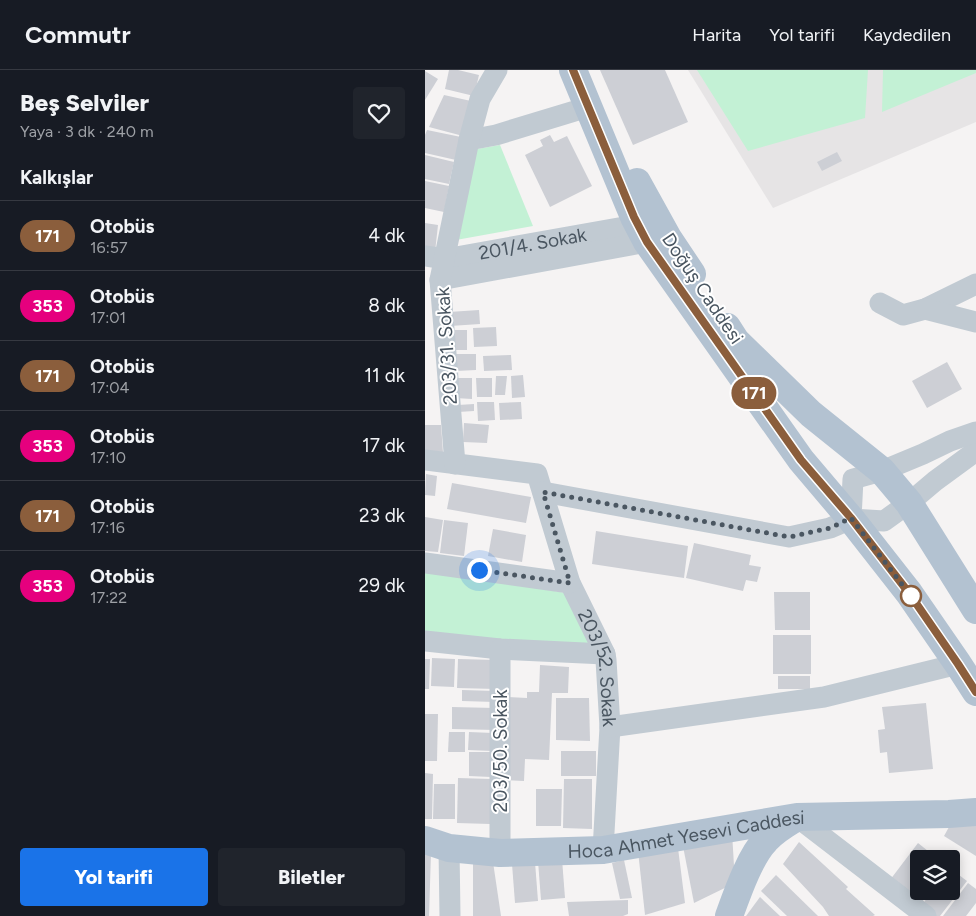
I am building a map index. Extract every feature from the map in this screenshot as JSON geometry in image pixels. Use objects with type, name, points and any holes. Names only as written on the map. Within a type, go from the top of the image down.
[{"type":"main road","name":"Doğuş Caddesi","points":[[573,70],[634,217],[647,242],[801,460],[851,518],[909,593],[976,692]]},
{"type":"main road","name":"Doğuş Caddesi","points":[[589,70],[639,188],[668,238],[736,341],[811,414],[882,471],[909,504],[976,610]]},
{"type":"main road","name":"Hoca Ahmet Yesevi Caddesi","points":[[437,844],[500,853],[603,850],[797,817],[949,814],[975,802]]},
{"type":"main road","points":[[729,916],[756,853],[777,830],[797,817]]},
{"type":"street","name":"203/31. Sokak","points":[[455,464],[441,280],[435,257],[480,99],[497,70]]},
{"type":"street","points":[[469,140],[497,135],[588,107]]},
{"type":"street","name":"201/4. Sokak","points":[[435,257],[624,227],[634,217]]},
{"type":"street","name":"201/4. Sokak","points":[[441,280],[647,242]]},
{"type":"street","points":[[880,303],[903,315],[925,309],[976,284]]},
{"type":"street","points":[[925,309],[976,322]]},
{"type":"street","points":[[851,518],[853,479],[882,471],[950,441],[976,432]]},
{"type":"street","points":[[425,460],[455,464],[789,537],[830,528],[851,518],[884,521],[909,504],[935,481],[976,451]]},
{"type":"street","name":"203/52. Sokak","points":[[540,483],[570,583],[605,654],[610,727],[603,850]]},
{"type":"street","points":[[425,563],[570,583]]},
{"type":"street","points":[[425,641],[500,649],[605,654]]},
{"type":"street","name":"203/50. Sokak","points":[[500,649],[500,853]]},
{"type":"street","points":[[610,727],[824,697],[958,664]]},
{"type":"street","points":[[797,817],[926,916]]},
{"type":"street","points":[[437,844],[450,916]]},
{"type":"shaded area","points":[[688,70],[976,70],[976,122],[773,208]]},
{"type":"green space","points":[[697,70],[868,70],[865,118],[748,151]]},
{"type":"green space","points":[[883,70],[976,70],[976,73],[882,112]]},
{"type":"green space","points":[[500,145],[533,226],[456,240],[477,149]]},
{"type":"green space","points":[[425,569],[566,593],[591,645],[425,636]]},
{"type":"building","points":[[449,70],[479,75],[474,96],[445,89]]},
{"type":"building","points":[[600,70],[665,70],[688,122],[633,145]]},
{"type":"building","points":[[425,71],[438,79],[425,100]]},
{"type":"building","points":[[444,95],[471,101],[463,136],[429,127]]},
{"type":"building","points":[[427,130],[461,137],[456,160],[425,153],[425,135]]},
{"type":"building","points":[[550,135],[554,142],[567,136],[592,186],[550,207],[525,155],[543,146],[540,140]]},
{"type":"building","points":[[837,152],[842,161],[822,171],[817,162]]},
{"type":"building","points":[[425,155],[454,162],[449,184],[425,179]]},
{"type":"building","points":[[425,181],[449,186],[444,212],[425,208]]},
{"type":"building","points":[[425,223],[438,225],[435,252],[425,251]]},
{"type":"building","points":[[479,310],[480,324],[450,326],[449,312]]},
{"type":"building","points":[[496,327],[497,346],[474,347],[473,328]]},
{"type":"building","points":[[452,330],[467,330],[467,350],[452,350]]},
{"type":"building","points":[[456,354],[476,354],[476,370],[456,371]]},
{"type":"building","points":[[511,355],[512,370],[484,371],[483,356]]},
{"type":"building","points":[[947,362],[962,389],[927,408],[912,381]]},
{"type":"building","points":[[523,375],[525,397],[512,398],[511,376]]},
{"type":"building","points":[[496,376],[507,376],[505,395],[495,395]]},
{"type":"building","points":[[456,378],[472,378],[472,399],[455,398]]},
{"type":"building","points":[[476,378],[492,378],[492,397],[477,397]]},
{"type":"building","points":[[477,402],[494,402],[495,420],[478,421]]},
{"type":"building","points":[[521,402],[522,419],[500,420],[499,403]]},
{"type":"building","points":[[474,404],[474,411],[458,412],[458,405]]},
{"type":"building","points":[[464,423],[489,425],[487,443],[463,442]]},
{"type":"building","points":[[425,425],[441,425],[443,453],[425,454]]},
{"type":"building","points":[[426,474],[437,476],[435,496],[425,495]]},
{"type":"building","points":[[452,483],[531,497],[526,523],[447,509]]},
{"type":"building","points":[[425,517],[443,520],[438,552],[425,551]]},
{"type":"building","points":[[444,520],[468,523],[464,556],[440,553]]},
{"type":"building","points":[[493,529],[526,535],[522,562],[488,556]]},
{"type":"building","points":[[596,531],[688,546],[684,578],[592,564]]},
{"type":"building","points":[[694,543],[751,555],[749,565],[761,567],[757,582],[746,580],[743,591],[686,578]]},
{"type":"building","points":[[774,592],[810,592],[810,630],[775,630]]},
{"type":"building","points":[[773,635],[811,635],[811,674],[773,674]]},
{"type":"building","points":[[432,658],[455,659],[454,687],[431,686]]},
{"type":"building","points":[[425,659],[430,659],[429,689],[425,689]]},
{"type":"building","points":[[458,659],[496,660],[496,689],[457,688]]},
{"type":"building","points":[[540,665],[569,667],[568,693],[552,693],[549,760],[525,759],[524,781],[502,780],[506,697],[527,698],[527,692],[539,692]]},
{"type":"building","points":[[778,676],[810,676],[810,689],[778,689]]},
{"type":"building","points":[[462,690],[495,691],[495,702],[462,701]]},
{"type":"building","points":[[556,698],[589,698],[590,741],[556,740]]},
{"type":"building","points":[[926,703],[933,769],[889,773],[887,752],[880,753],[878,730],[885,729],[882,707]]},
{"type":"building","points":[[452,707],[495,708],[495,730],[452,729]]},
{"type":"building","points":[[425,714],[438,714],[437,761],[425,761]]},
{"type":"building","points":[[449,732],[465,732],[465,752],[448,752]]},
{"type":"building","points":[[469,732],[493,733],[493,751],[468,750]]},
{"type":"building","points":[[561,751],[596,751],[596,776],[561,776]]},
{"type":"building","points":[[469,752],[491,752],[491,777],[469,776]]},
{"type":"building","points":[[425,773],[433,774],[432,819],[425,819]]},
{"type":"building","points":[[458,778],[491,779],[490,824],[457,823]]},
{"type":"building","points":[[564,779],[592,779],[592,829],[563,828]]},
{"type":"building","points":[[434,784],[455,784],[455,819],[433,819]]},
{"type":"building","points":[[536,789],[562,789],[561,826],[536,826]]},
{"type":"building","points":[[976,825],[976,856],[944,836],[949,827]]},
{"type":"building","points":[[732,832],[735,883],[694,903],[682,841]]},
{"type":"building","points":[[799,842],[875,915],[829,916],[783,864]]},
{"type":"building","points":[[918,843],[927,850],[913,850]]},
{"type":"building","points":[[678,848],[685,903],[645,915],[638,851]]},
{"type":"building","points":[[425,852],[431,853],[429,916],[425,916]]},
{"type":"building","points":[[910,854],[910,895],[890,880]]},
{"type":"building","points":[[562,859],[565,898],[541,900],[538,861]]},
{"type":"building","points":[[624,860],[632,898],[620,899],[612,863]]},
{"type":"building","points":[[473,862],[493,862],[501,916],[473,916]]},
{"type":"building","points":[[535,862],[538,901],[515,903],[512,864]]},
{"type":"building","points":[[776,875],[818,916],[787,916],[761,891]]},
{"type":"building","points":[[960,876],[967,881],[960,890]]},
{"type":"building","points":[[968,883],[976,889],[976,903],[966,916],[943,916],[955,900],[960,900],[960,894]]},
{"type":"building","points":[[760,897],[780,916],[746,916]]},
{"type":"building","points":[[628,900],[628,914],[623,916],[569,916],[567,902]]},
{"type":"building","points":[[926,900],[952,900],[940,916],[931,916],[920,908]]},
{"type":"bus line","name":"171","points":[[573,70],[634,217],[647,242],[801,460],[851,518],[909,593],[976,692]]},
{"type":"route","points":[[479,570],[570,583],[543,492],[789,537],[830,528],[851,518],[911,596]]}]
